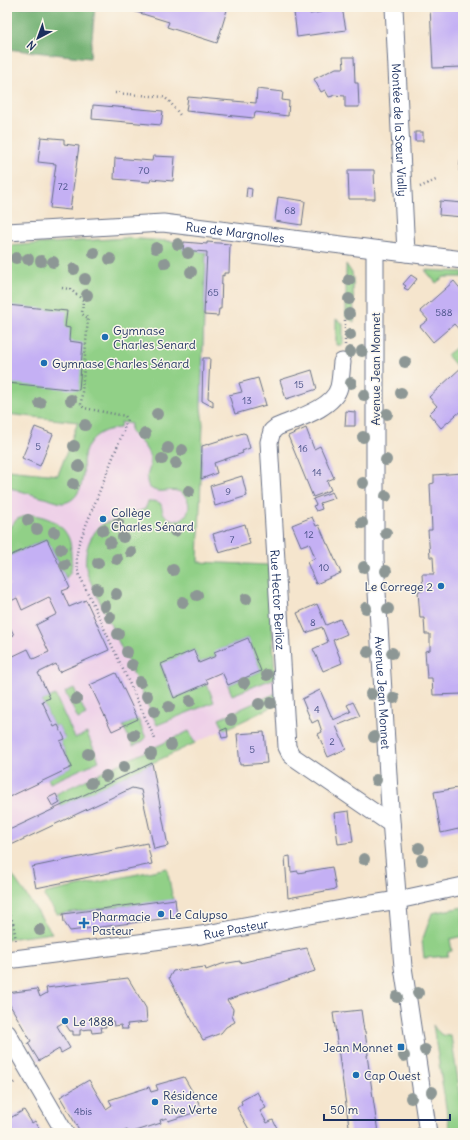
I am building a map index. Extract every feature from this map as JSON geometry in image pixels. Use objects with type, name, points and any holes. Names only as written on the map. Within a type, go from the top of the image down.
[{"type":"street","name":"Montée de la Sœur Vially","points":[[394,7],[406,254]]},
{"type":"street","name":"Rue de Margnolles","points":[[7,232],[164,223],[463,260]]},
{"type":"street","name":"Avenue Jean Monnet","points":[[375,250],[375,559],[391,824],[404,967],[428,1133]]},
{"type":"street","name":"Rue Hector Berlioz","points":[[342,362],[340,386],[332,399],[322,407],[277,427],[272,431],[269,442],[287,747],[295,758],[391,824]]},
{"type":"street","name":"Rue Pasteur","points":[[7,960],[201,935],[398,900],[463,886]]},
{"type":"street","points":[[7,1033],[65,1133]]},
{"type":"path","points":[[115,93],[164,97],[180,115]]},
{"type":"path","points":[[430,183],[436,180]]},
{"type":"path","points":[[62,288],[70,289],[83,300],[82,314],[88,318],[81,405],[84,408],[125,416],[127,419],[124,432],[79,542],[76,554],[76,565],[82,582],[156,741]]},
{"type":"path","points":[[342,362],[345,358],[344,320]]},
{"type":"path","points":[[7,913],[12,920],[16,941]]},
{"type":"shaded area","name":"Collège Charles Sénard","points":[[125,238],[207,242],[198,562],[269,565],[276,705],[7,831],[7,470],[58,475],[78,422],[7,414],[7,246]]},
{"type":"green space","points":[[7,7],[95,7],[90,58],[7,49]]},
{"type":"green space","points":[[125,238],[183,242],[183,250],[206,252],[201,407],[203,424],[198,562],[269,565],[275,678],[232,695],[228,685],[261,671],[248,638],[215,652],[216,656],[199,663],[194,650],[161,665],[174,698],[207,684],[214,702],[157,725],[88,576],[86,569],[86,555],[87,548],[93,535],[103,524],[145,509],[148,502],[154,501],[160,503],[163,513],[172,520],[182,519],[188,510],[189,505],[187,499],[179,492],[157,491],[149,487],[147,483],[147,476],[150,466],[149,455],[142,444],[130,431],[131,424],[121,422],[120,428],[107,430],[92,439],[83,458],[83,472],[80,490],[71,500],[61,503],[7,487],[7,470],[58,475],[78,422],[7,414],[7,246]]},
{"type":"green space","points":[[346,264],[352,273],[353,278],[354,322],[346,317]]},
{"type":"green space","points":[[425,270],[463,272],[463,277],[444,277],[436,283]]},
{"type":"green space","points":[[336,319],[343,324],[343,345],[336,345]]},
{"type":"green space","points":[[463,342],[463,363],[457,367],[447,355]]},
{"type":"green space","points":[[29,515],[47,518],[58,524],[66,533],[70,543],[72,564],[70,573],[66,578],[47,539],[7,557],[7,530],[17,519]]},
{"type":"green space","points":[[74,688],[86,715],[78,719],[65,692]]},
{"type":"green space","points":[[276,693],[276,705],[224,730],[219,719]]},
{"type":"green space","points":[[55,695],[75,738],[87,733],[99,761],[50,783],[48,778],[72,767],[60,741],[65,738],[58,725],[54,727],[42,701]]},
{"type":"green space","points":[[138,719],[146,738],[133,746],[123,726]]},
{"type":"green space","points":[[189,731],[195,743],[61,806],[56,794]]},
{"type":"green space","points":[[7,867],[52,933],[7,939]]},
{"type":"green space","points":[[167,868],[173,900],[57,914],[44,896],[46,893]]},
{"type":"green space","points":[[463,907],[463,936],[450,939],[452,951],[448,952],[448,956],[424,958],[422,941],[432,913]]},
{"type":"green space","points":[[433,1025],[440,1034],[451,1036],[463,1112],[463,1133],[450,1133]]},
{"type":"building","points":[[120,7],[216,7],[227,10],[217,43],[167,27],[169,22]]},
{"type":"building","points":[[342,7],[346,30],[297,37],[294,12],[309,10],[310,14],[321,12],[321,8]]},
{"type":"building","points":[[430,7],[463,7],[463,67],[433,68]]},
{"type":"building","points":[[343,57],[354,57],[355,83],[358,83],[359,107],[345,107],[345,96],[333,95],[329,97],[325,90],[321,92],[314,79],[336,68],[344,68]]},
{"type":"building","points":[[257,89],[283,92],[282,100],[289,101],[288,116],[255,112],[254,118],[186,111],[188,97],[256,103]]},
{"type":"building","points":[[93,105],[163,111],[161,125],[92,119]]},
{"type":"building","points":[[415,132],[423,132],[423,141],[415,141]]},
{"type":"building","points":[[41,137],[64,139],[64,144],[79,146],[70,210],[50,208],[56,164],[38,162]]},
{"type":"building","points":[[462,146],[463,171],[459,171]]},
{"type":"building","points":[[153,156],[175,157],[173,181],[151,179],[150,182],[114,179],[115,158],[152,161]]},
{"type":"building","points":[[348,170],[374,170],[375,199],[349,199]]},
{"type":"building","points":[[247,188],[252,189],[251,198],[246,197]]},
{"type":"building","points":[[278,197],[305,201],[302,225],[275,221]]},
{"type":"building","points":[[440,201],[463,203],[463,217],[439,215]]},
{"type":"building","points":[[184,242],[230,244],[229,273],[224,273],[224,276],[222,275],[221,309],[219,309],[218,316],[204,315],[207,252],[183,250]]},
{"type":"building","points":[[411,275],[417,279],[408,290],[404,288],[406,286],[403,284]]},
{"type":"building","points":[[454,281],[463,292],[463,334],[454,324],[433,342],[420,326],[428,320],[420,311]]},
{"type":"building","name":"Gymnase Charles Sénard","points":[[7,305],[67,311],[65,327],[70,328],[69,341],[83,343],[79,390],[7,383]]},
{"type":"building","points":[[203,358],[210,358],[208,398],[213,401],[213,407],[202,401]]},
{"type":"building","points":[[463,366],[463,409],[441,428],[429,414],[437,406],[429,397]]},
{"type":"building","points":[[312,370],[317,389],[286,399],[280,380]]},
{"type":"building","points":[[258,378],[266,405],[235,414],[229,395],[242,392],[239,383]]},
{"type":"building","points":[[346,411],[355,412],[355,426],[345,426]]},
{"type":"building","points":[[35,427],[53,434],[40,466],[22,458]]},
{"type":"building","points":[[306,428],[314,449],[320,446],[334,478],[327,481],[331,490],[313,497],[288,436]]},
{"type":"building","points":[[243,433],[246,434],[250,448],[242,451],[243,453],[214,463],[217,473],[201,479],[202,446]]},
{"type":"building","name":"Le Correge 2","points":[[463,473],[463,573],[459,573],[463,633],[463,694],[433,695],[432,678],[427,678],[425,651],[430,650],[430,634],[425,634],[424,618],[420,618],[418,591],[423,591],[422,574],[434,574],[433,557],[430,557],[428,530],[432,530],[430,484],[434,483],[434,475]]},
{"type":"building","points":[[242,476],[247,496],[215,506],[210,486]]},
{"type":"building","points":[[332,492],[335,498],[320,503],[322,509],[316,511],[313,506],[316,505],[313,499]]},
{"type":"building","points":[[312,517],[316,526],[319,525],[341,573],[316,584],[307,562],[315,558],[312,550],[309,543],[301,546],[292,525]]},
{"type":"building","points":[[245,524],[250,544],[219,553],[213,534]]},
{"type":"building","points":[[47,539],[70,588],[62,591],[69,607],[86,600],[109,650],[59,672],[56,664],[38,673],[50,698],[42,701],[54,727],[58,725],[65,739],[60,741],[72,767],[7,798],[7,659],[28,649],[33,659],[49,652],[36,625],[57,614],[49,597],[22,610],[17,598],[7,603],[7,587],[10,585],[7,579],[7,557]]},
{"type":"building","points":[[317,604],[326,625],[340,619],[347,634],[333,640],[342,663],[323,671],[313,649],[328,642],[322,627],[306,633],[297,613]]},
{"type":"building","points":[[7,621],[14,635],[7,638]]},
{"type":"building","points":[[248,638],[261,671],[228,685],[222,672],[206,679],[208,683],[174,698],[161,664],[194,650],[199,663],[216,656],[214,652]]},
{"type":"building","points":[[116,673],[138,719],[112,731],[90,685]]},
{"type":"building","points":[[320,690],[333,720],[351,712],[347,705],[353,702],[360,716],[336,726],[346,749],[328,757],[318,734],[322,732],[318,720],[312,723],[302,699]]},
{"type":"building","points":[[227,728],[228,737],[222,738],[220,731]]},
{"type":"building","points":[[264,732],[267,763],[240,765],[237,734]]},
{"type":"building","points":[[152,763],[168,846],[154,849],[141,790],[132,788],[7,847],[7,831]]},
{"type":"building","points":[[463,787],[463,828],[441,833],[434,792]]},
{"type":"building","points":[[56,794],[60,803],[53,807],[48,798]]},
{"type":"building","points":[[349,811],[353,842],[338,844],[334,813]]},
{"type":"building","points":[[147,843],[152,864],[36,888],[32,867]]},
{"type":"building","points":[[290,856],[291,872],[298,871],[298,873],[332,867],[336,889],[288,898],[285,857]]},
{"type":"building","points":[[175,899],[177,917],[70,931],[64,922],[63,914]]},
{"type":"building","points":[[307,948],[315,971],[227,1000],[233,1009],[232,1016],[235,1022],[226,1027],[221,1033],[203,1040],[169,978],[173,971],[205,967],[206,970],[222,964],[240,961],[240,963],[257,959],[256,958]]},
{"type":"building","name":"Le 1888","points":[[128,978],[146,1008],[147,1022],[127,1024],[128,1029],[122,1029],[121,1025],[114,1026],[113,1021],[105,1022],[106,1027],[101,1027],[102,1032],[92,1033],[91,1029],[80,1030],[80,1035],[73,1035],[73,1031],[70,1031],[64,1022],[57,1026],[70,1048],[61,1053],[59,1049],[39,1061],[28,1043],[31,1041],[7,1000],[7,993],[37,989],[40,997],[47,993],[46,988]]},
{"type":"building","name":"Cap Ouest","points":[[361,1010],[378,1133],[350,1133],[333,1013]]},
{"type":"building","name":"Résidence Rive Verte","points":[[184,1077],[203,1110],[168,1121],[167,1118],[160,1120],[161,1123],[130,1133],[127,1130],[121,1133],[81,1133],[60,1097],[89,1080],[106,1109],[112,1105],[109,1100],[149,1087],[151,1092],[158,1090],[156,1085]]},
{"type":"building","points":[[257,1092],[266,1108],[260,1111],[267,1123],[273,1120],[278,1130],[272,1133],[251,1133],[237,1108],[242,1104],[241,1101]]},
{"type":"building","points":[[24,1110],[32,1123],[35,1121],[42,1133],[7,1133],[7,1120]]},
{"type":"place","name":"Gymnase Charles Senard","points":[[105,337]]},
{"type":"place","name":"Gymnase Charles Sénard","points":[[44,363]]},
{"type":"place","name":"Collège Charles Sénard","points":[[103,519]]},
{"type":"place","name":"Le Correge 2","points":[[441,586]]},
{"type":"place","name":"Le Calypso","points":[[161,914]]},
{"type":"place","name":"Pharmacie Pasteur","points":[[84,923]]},
{"type":"place","name":"Le 1888","points":[[65,1021]]},
{"type":"place","name":"Jean Monnet","points":[[401,1047]]},
{"type":"place","name":"Cap Ouest","points":[[356,1075]]},
{"type":"place","name":"Résidence Rive Verte","points":[[155,1102]]}]
